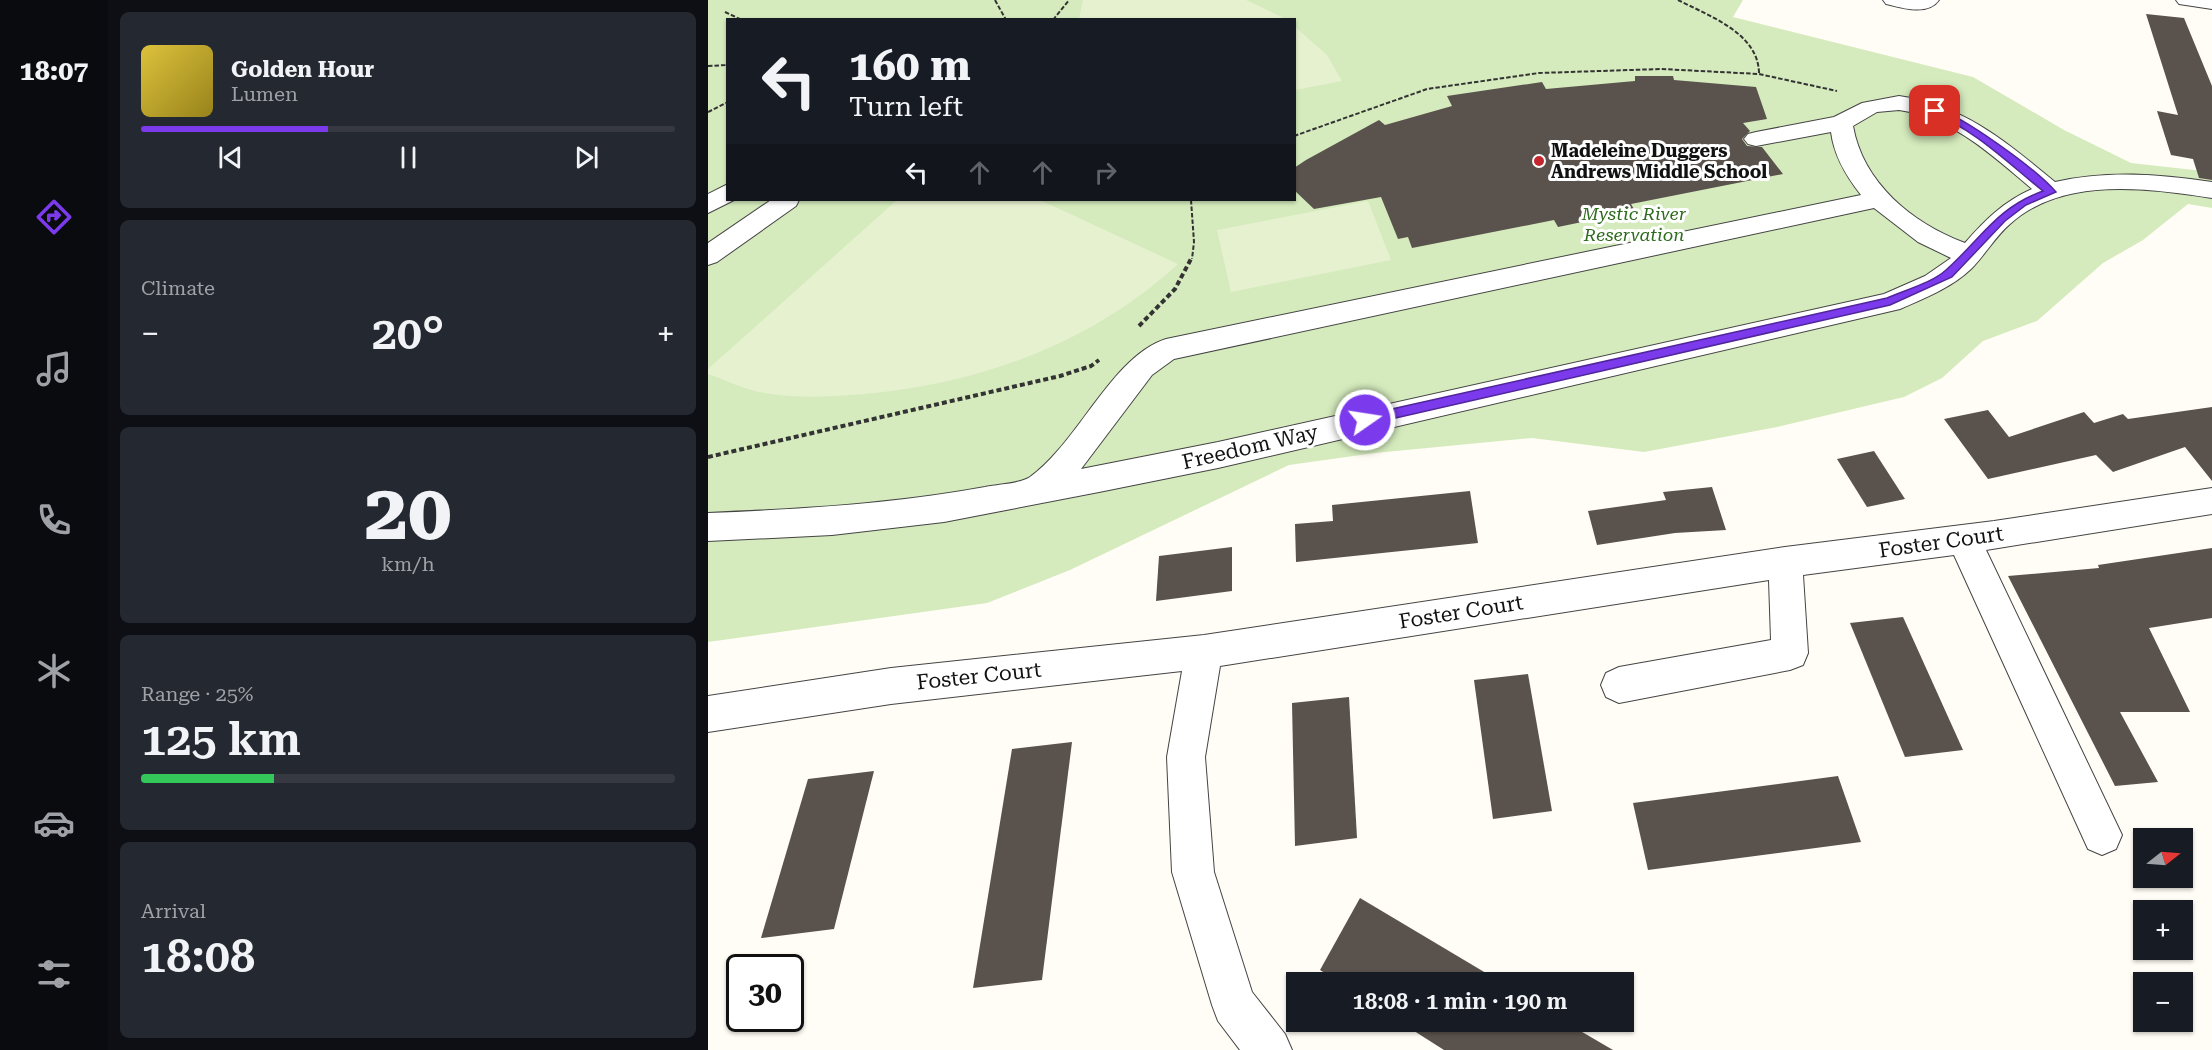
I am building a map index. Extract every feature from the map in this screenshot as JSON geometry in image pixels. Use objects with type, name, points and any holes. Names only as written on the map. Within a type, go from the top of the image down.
[{"type":"street","points":[[1893,0],[1923,4],[1929,0]]},
{"type":"street","points":[[2186,0],[2212,3]]},
{"type":"street","points":[[1756,139],[1841,123],[1872,106],[1886,104],[1921,106],[1949,116],[1989,143],[2051,192]]},
{"type":"street","points":[[1841,123],[1841,136],[1850,158],[1889,211],[1917,231],[1947,248],[1969,255]]},
{"type":"street","name":"Freedom Way","points":[[708,527],[832,521],[944,508],[1218,455],[1890,302],[1948,274],[1969,255],[2001,218],[2023,202],[2051,192],[2112,182],[2212,190]]},
{"type":"street","points":[[708,206],[726,193]]},
{"type":"street","points":[[1038,489],[1066,465],[1142,367],[1166,350],[1879,199]]},
{"type":"street","points":[[708,256],[786,201]]},
{"type":"street","name":"Foster Court","points":[[708,714],[891,686],[1204,652],[1785,562],[1964,539],[2212,501]]},
{"type":"street","points":[[1964,539],[2102,835]]},
{"type":"street","points":[[1619,685],[1790,653],[1785,562]]},
{"type":"street","points":[[1204,652],[1186,757],[1193,872],[1234,1005],[1269,1050]]},
{"type":"path","points":[[996,0],[1005,18]]},
{"type":"path","points":[[1055,18],[1069,0]]},
{"type":"path","points":[[1678,0],[1736,32],[1750,44],[1758,57],[1759,74]]},
{"type":"path","points":[[725,12],[738,18]]},
{"type":"path","points":[[708,66],[726,65]]},
{"type":"path","points":[[1296,135],[1427,89],[1539,73],[1660,69],[1759,74],[1827,90],[1845,91]]},
{"type":"path","points":[[708,112],[726,103]]},
{"type":"path","points":[[1132,332],[1168,300],[1182,280],[1194,245],[1191,201]]},
{"type":"path","points":[[708,457],[1060,376],[1091,366],[1107,353]]},
{"type":"green space","name":"Mystic River Reservation","points":[[708,0],[1743,0],[1733,17],[1973,77],[2064,130],[2131,163],[2212,172],[2212,208],[2188,204],[2143,240],[2103,263],[2037,321],[1983,341],[1942,378],[1904,397],[1777,427],[1644,452],[1532,438],[1375,453],[1289,465],[1070,570],[987,603],[708,642]]},
{"type":"green space","points":[[1083,0],[1246,0],[1284,18],[1079,18]]},
{"type":"green space","points":[[1296,28],[1327,55],[1342,81],[1296,90]]},
{"type":"green space","points":[[896,201],[1042,201],[1178,264],[1145,292],[1109,316],[1071,337],[1032,355],[950,381],[864,394],[795,396],[755,391],[708,374],[708,369]]},
{"type":"green space","points":[[1368,201],[1391,260],[1231,292],[1217,230]]},
{"type":"building","points":[[2146,14],[2184,18],[2212,86],[2212,180],[2199,178],[2193,159],[2171,155],[2157,111],[2178,115]]},
{"type":"building","name":"Madeleine Duggers Andrews Middle School","points":[[1635,76],[1673,76],[1674,80],[1756,87],[1767,119],[1743,123],[1750,131],[1742,139],[1747,146],[1762,147],[1783,174],[1631,204],[1635,211],[1558,227],[1554,220],[1412,248],[1408,237],[1398,239],[1381,197],[1314,209],[1296,192],[1296,167],[1306,160],[1379,120],[1385,125],[1452,106],[1447,96],[1542,82],[1546,89],[1635,81]]},
{"type":"building","points":[[2212,407],[2212,481],[2185,447],[2113,472],[2096,455],[1988,479],[1944,419],[1988,410],[2009,437],[2084,412],[2094,423],[2123,414],[2128,419]]},
{"type":"building","points":[[1874,451],[1905,499],[1867,507],[1837,459]]},
{"type":"building","points":[[1712,487],[1726,530],[1675,533],[1597,545],[1588,511],[1666,500],[1663,492]]},
{"type":"building","points":[[1470,491],[1478,543],[1296,562],[1295,524],[1333,521],[1332,505]]},
{"type":"building","points":[[1232,547],[1232,591],[1156,601],[1159,556]]},
{"type":"building","points":[[2212,548],[2212,618],[2149,628],[2190,712],[2120,712],[2158,782],[2115,786],[2008,576],[2099,568],[2098,565]]},
{"type":"building","points":[[1903,617],[1963,750],[1905,757],[1850,623]]},
{"type":"building","points":[[1528,674],[1552,811],[1493,819],[1474,680]]},
{"type":"building","points":[[1349,697],[1357,838],[1295,846],[1292,703]]},
{"type":"building","points":[[1072,742],[1042,980],[973,988],[1012,749]]},
{"type":"building","points":[[874,771],[834,929],[761,938],[808,779]]},
{"type":"building","points":[[1838,776],[1861,842],[1648,870],[1633,803]]},
{"type":"building","points":[[1360,898],[1484,972],[1323,972],[1320,970]]},
{"type":"building","points":[[1416,1032],[1582,1032],[1613,1050],[1444,1050]]},
{"type":"place","name":"Madeleine Duggers Andrews Middle School","points":[[1539,161]]},
{"type":"route","points":[[1365,420],[1890,302],[1948,274],[1969,255],[2001,218],[2023,202],[2051,192],[1989,143],[1949,116],[1935,111]]}]
